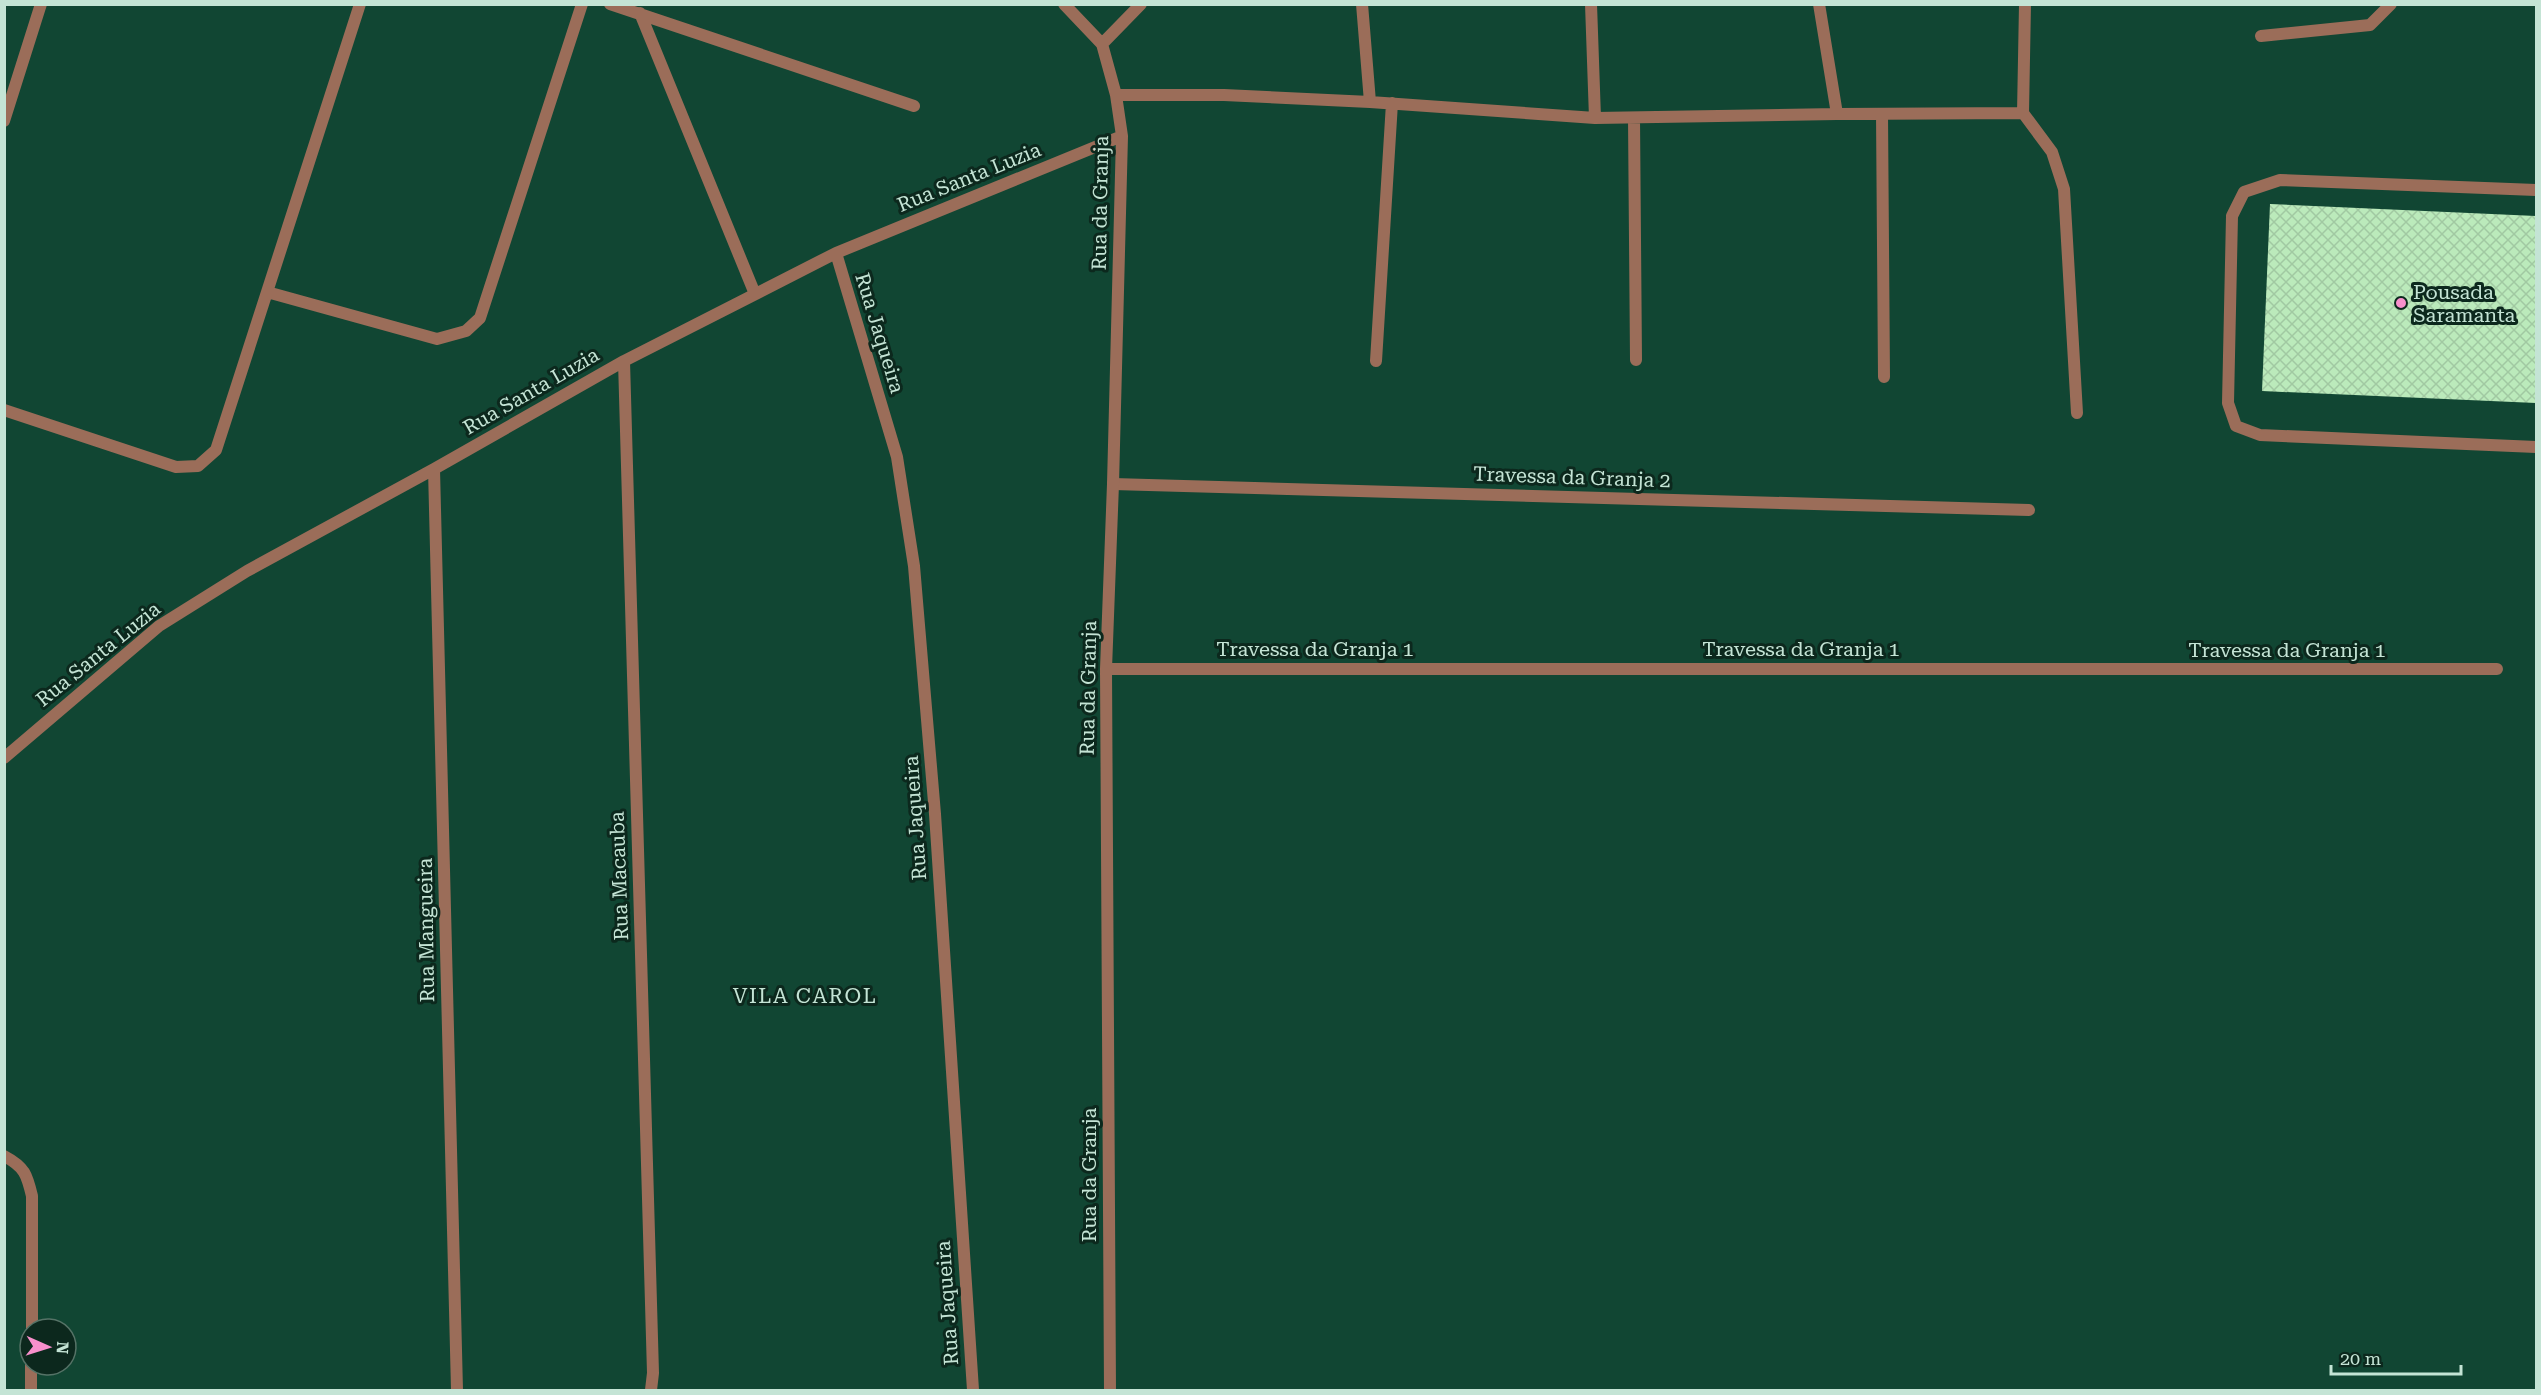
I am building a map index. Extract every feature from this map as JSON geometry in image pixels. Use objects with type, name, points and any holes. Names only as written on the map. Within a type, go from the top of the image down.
[{"type":"street","points":[[4,121],[40,4]]},
{"type":"street","points":[[4,410],[176,466],[198,465],[216,450],[360,4]]},
{"type":"street","points":[[267,292],[437,339],[466,331],[480,318],[582,4]]},
{"type":"street","points":[[610,4],[914,106]]},
{"type":"street","name":"Rua da Granja","points":[[1064,4],[1102,44],[1116,95],[1122,136],[1106,669],[1110,1390]]},
{"type":"street","points":[[1102,44],[1141,4]]},
{"type":"street","points":[[1362,4],[1370,102]]},
{"type":"street","points":[[1591,4],[1595,118]]},
{"type":"street","points":[[1819,4],[1837,114]]},
{"type":"street","points":[[2025,4],[2023,113],[2052,152],[2064,189],[2078,413]]},
{"type":"street","points":[[2261,36],[2370,25],[2391,4]]},
{"type":"street","points":[[640,13],[755,294]]},
{"type":"street","points":[[1116,95],[1224,95],[1392,103],[1595,118],[2023,113]]},
{"type":"street","points":[[1376,361],[1392,103]]},
{"type":"street","points":[[1882,114],[1884,377]]},
{"type":"street","points":[[1634,118],[1636,360]]},
{"type":"street","name":"Rua Santa Luzia","points":[[4,758],[159,626],[247,571],[434,469],[624,360],[836,253],[1122,136]]},
{"type":"street","points":[[2536,190],[2280,180],[2244,192],[2232,216],[2228,403],[2236,426],[2260,435],[2536,447]]},
{"type":"street","name":"Rua Jaqueira","points":[[836,253],[897,457],[914,566],[935,814],[973,1390]]},
{"type":"street","name":"Rua Macauba","points":[[624,360],[653,1373],[651,1390]]},
{"type":"street","name":"Rua Mangueira","points":[[434,469],[457,1390]]},
{"type":"street","name":"Travessa da Granja 2","points":[[1113,484],[2029,510]]},
{"type":"street","name":"Travessa da Granja 1","points":[[1106,669],[2497,669]]},
{"type":"street","points":[[4,1156],[18,1164],[28,1176],[32,1196],[32,1317]]},
{"type":"building","name":"Pousada Saramanta","points":[[2270,204],[2536,216],[2536,403],[2262,391]]},
{"type":"place","name":"Pousada Saramanta","points":[[2401,303]]},
{"type":"district","name":"VILA CAROL","points":[[805,996]]}]
